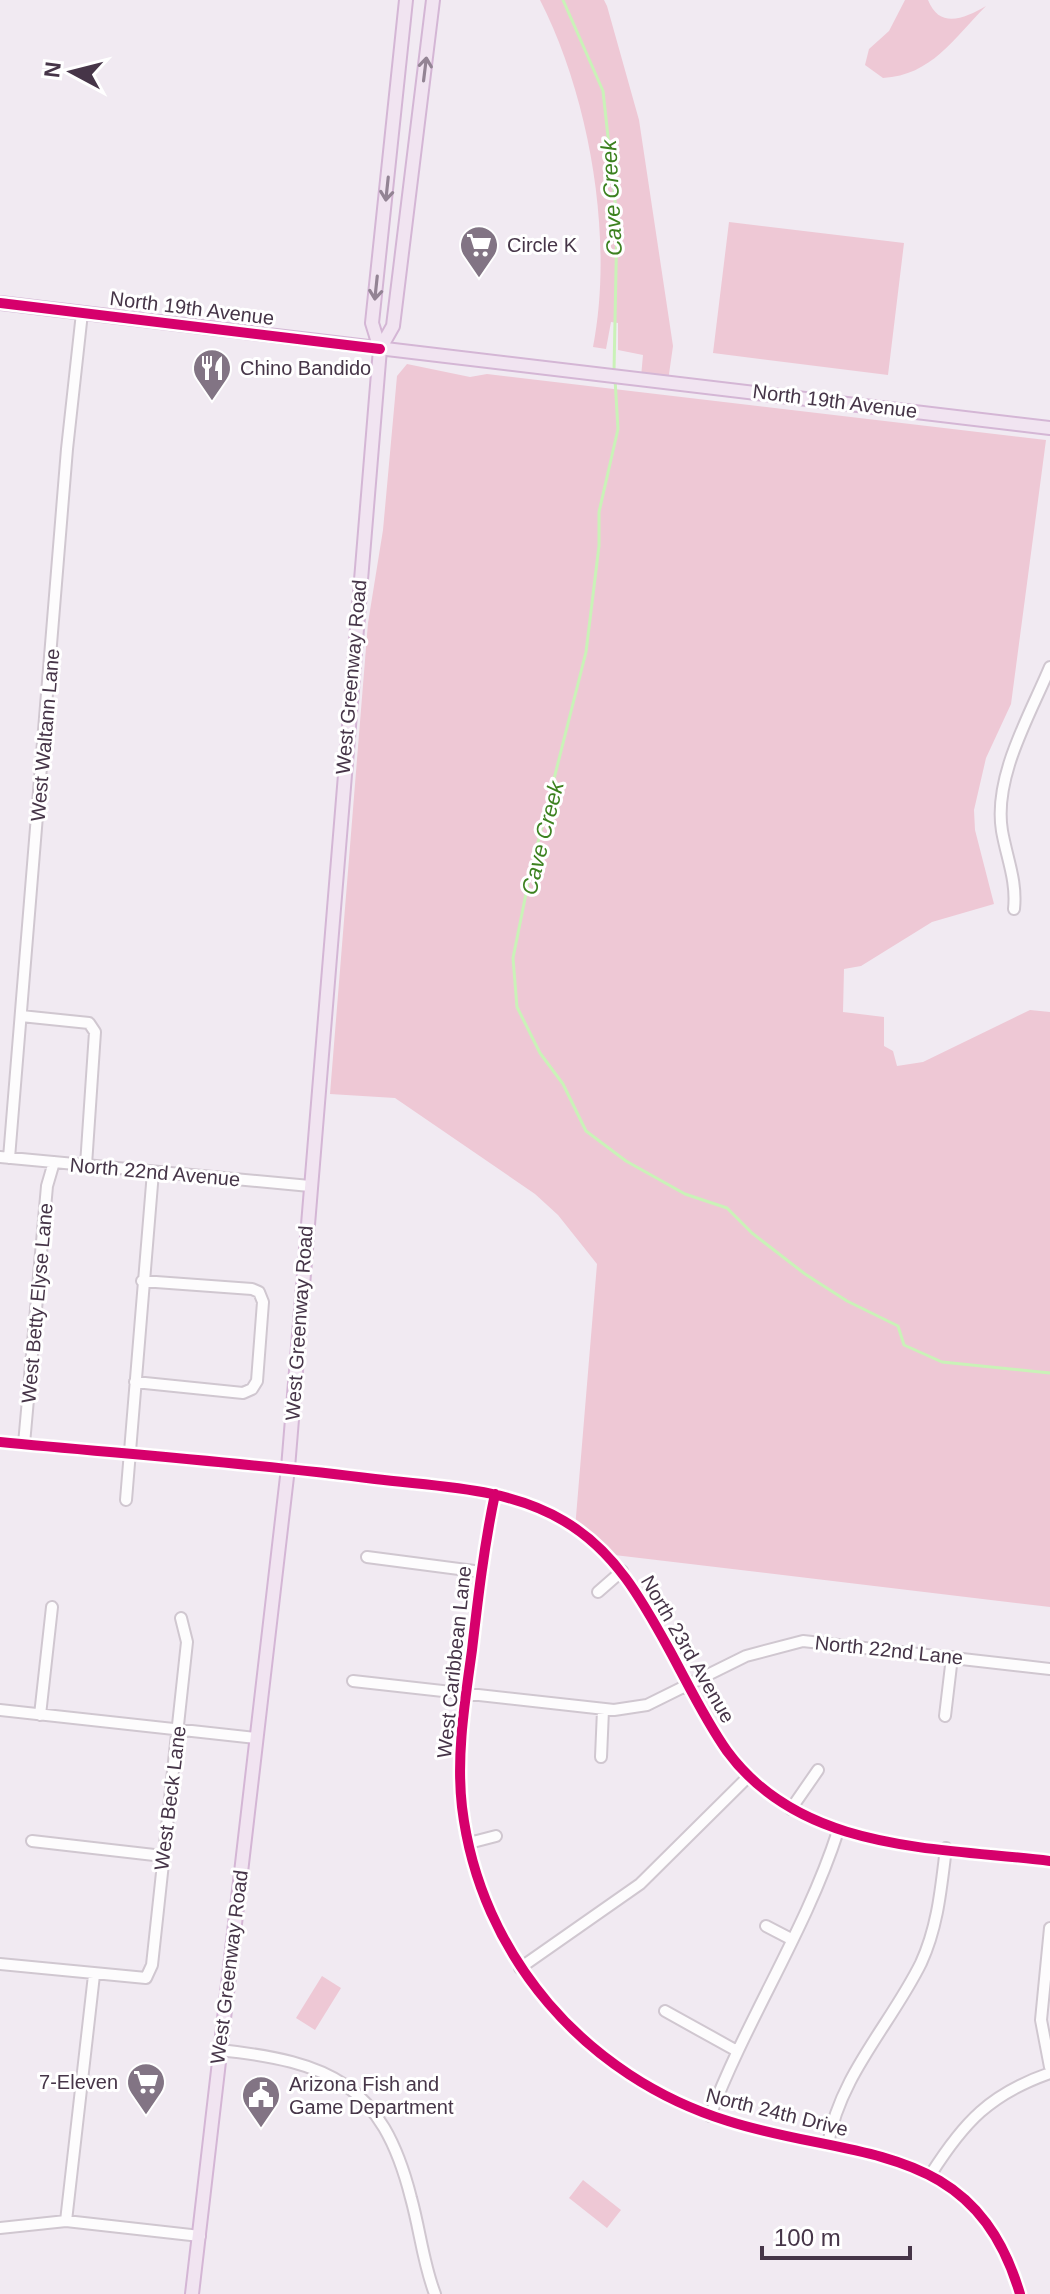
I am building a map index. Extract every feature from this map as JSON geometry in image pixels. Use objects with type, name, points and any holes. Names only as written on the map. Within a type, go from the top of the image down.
[{"type":"main road","name":"West Greenway Road","points":[[192,2294],[288,1468],[380,349],[372,323],[406,0]]},
{"type":"main road","name":"West Greenway Road","points":[[380,349],[393,326],[433,0]]},
{"type":"main road","name":"North 19th Avenue","points":[[0,303],[1050,428]]},
{"type":"street","name":"West Waltann Lane","points":[[5,1157],[21,1016],[67,449],[82,313]]},
{"type":"street","points":[[1014,909],[1016,888],[1002,831],[1002,804],[1013,758],[1050,667]]},
{"type":"street","points":[[21,1016],[89,1023],[95,1032],[86,1165]]},
{"type":"street","name":"North 22nd Avenue","points":[[5,1157],[310,1186]]},
{"type":"street","name":"West Betty Elyse Lane","points":[[24,1444],[47,1186],[54,1162]]},
{"type":"street","points":[[126,1500],[153,1172]]},
{"type":"street","points":[[135,1382],[243,1393],[252,1389],[257,1381],[263,1302],[259,1292],[252,1289],[142,1281]]},
{"type":"street","name":"North 23rd Avenue","points":[[0,1442],[288,1468],[495,1494],[520,1501],[565,1521],[590,1539],[622,1571],[715,1733],[749,1776],[791,1809],[838,1831],[870,1839],[1050,1861]]},
{"type":"street","name":"West Caribbean Lane","points":[[495,1494],[466,1694],[461,1742],[461,1796],[469,1843],[493,1919],[520,1968]]},
{"type":"street","points":[[367,1557],[482,1572]]},
{"type":"street","name":"North 23rd Avenue","points":[[598,1592],[622,1571]]},
{"type":"street","points":[[40,1715],[52,1607]]},
{"type":"street","name":"West Beck Lane","points":[[94,1975],[146,1978],[152,1965],[187,1642],[181,1618]]},
{"type":"street","name":"North 22nd Lane","points":[[353,1681],[603,1710],[647,1705],[757,1651],[803,1641],[1050,1669]]},
{"type":"street","points":[[945,1716],[952,1657]]},
{"type":"street","points":[[0,1710],[256,1738]]},
{"type":"street","points":[[601,1757],[603,1710]]},
{"type":"street","points":[[791,1809],[818,1770]]},
{"type":"street","points":[[520,1968],[640,1884],[749,1776]]},
{"type":"street","points":[[710,2116],[737,2051],[824,1874],[838,1831]]},
{"type":"street","points":[[469,1843],[496,1836]]},
{"type":"street","points":[[32,1841],[163,1856]]},
{"type":"street","points":[[828,2144],[844,2093],[928,1947],[939,1909],[946,1848]]},
{"type":"street","points":[[766,1926],[791,1939]]},
{"type":"street","points":[[931,2174],[952,2139],[985,2105],[1050,2070],[1041,2020],[1050,1928]]},
{"type":"street","points":[[0,1964],[94,1975],[66,2221]]},
{"type":"street","name":"North 24th Drive","points":[[520,1968],[581,2039],[647,2087],[710,2116],[901,2161],[931,2174],[962,2196],[990,2228],[1009,2261],[1020,2294]]},
{"type":"street","points":[[665,2011],[737,2051]]},
{"type":"street","points":[[220,2050],[304,2063],[336,2078],[364,2103],[387,2130],[402,2164],[435,2294]]},
{"type":"street","points":[[0,2228],[66,2221],[200,2236]]},
{"type":"shaded area","points":[[540,0],[604,0],[607,6],[639,120],[673,346],[668,381],[641,377],[643,355],[618,350],[618,323],[611,322],[606,349],[593,347],[601,261],[593,170],[572,80]]},
{"type":"shaded area","points":[[905,0],[928,0],[939,15],[954,19],[986,6],[928,63],[900,75],[883,78],[865,65],[869,49],[889,31]]},
{"type":"shaded area","points":[[729,222],[904,243],[888,375],[713,353]]},
{"type":"shaded area","points":[[407,364],[470,377],[487,374],[1046,440],[1011,704],[986,758],[974,810],[975,830],[994,904],[932,922],[861,966],[844,969],[843,1012],[884,1017],[884,1046],[893,1051],[897,1066],[923,1062],[1030,1010],[1050,1012],[1050,1607],[606,1554],[575,1529],[597,1264],[558,1215],[535,1194],[395,1098],[330,1094],[368,623],[383,530],[397,376]]},
{"type":"shaded area","points":[[322,1976],[341,1988],[315,2030],[296,2018]]},
{"type":"shaded area","points":[[583,2180],[621,2210],[607,2228],[569,2198]]},
{"type":"waterway","name":"Cave Creek","points":[[563,0],[603,91],[617,219],[614,371]]},
{"type":"waterway","name":"Cave Creek","points":[[615,379],[618,429],[599,512],[599,546],[586,652],[530,874],[513,958],[517,1007],[540,1053],[563,1084],[586,1131],[626,1161],[685,1194],[727,1208],[752,1233],[805,1274],[847,1301],[898,1326],[904,1345],[942,1362],[1050,1373]]},
{"type":"cycle path","points":[[0,303],[380,349]]},
{"type":"cycle path","points":[[0,1442],[235,1463],[472,1490],[542,1510],[582,1533],[613,1562],[649,1613],[727,1751],[758,1784],[793,1809],[832,1827],[874,1839],[918,1847],[1050,1861]]},
{"type":"cycle path","points":[[495,1494],[464,1708],[460,1787],[473,1861],[491,1913],[517,1960],[548,2003],[586,2042],[629,2074],[677,2101],[728,2121],[904,2164],[940,2181],[973,2207],[999,2243],[1020,2294]]},
{"type":"place","name":"Circle K","points":[[479,279]]},
{"type":"place","name":"Chino Bandido","points":[[212,402]]},
{"type":"place","name":"7-Eleven","points":[[146,2116]]},
{"type":"place","name":"Arizona Fish and Game Department","points":[[261,2129]]}]
